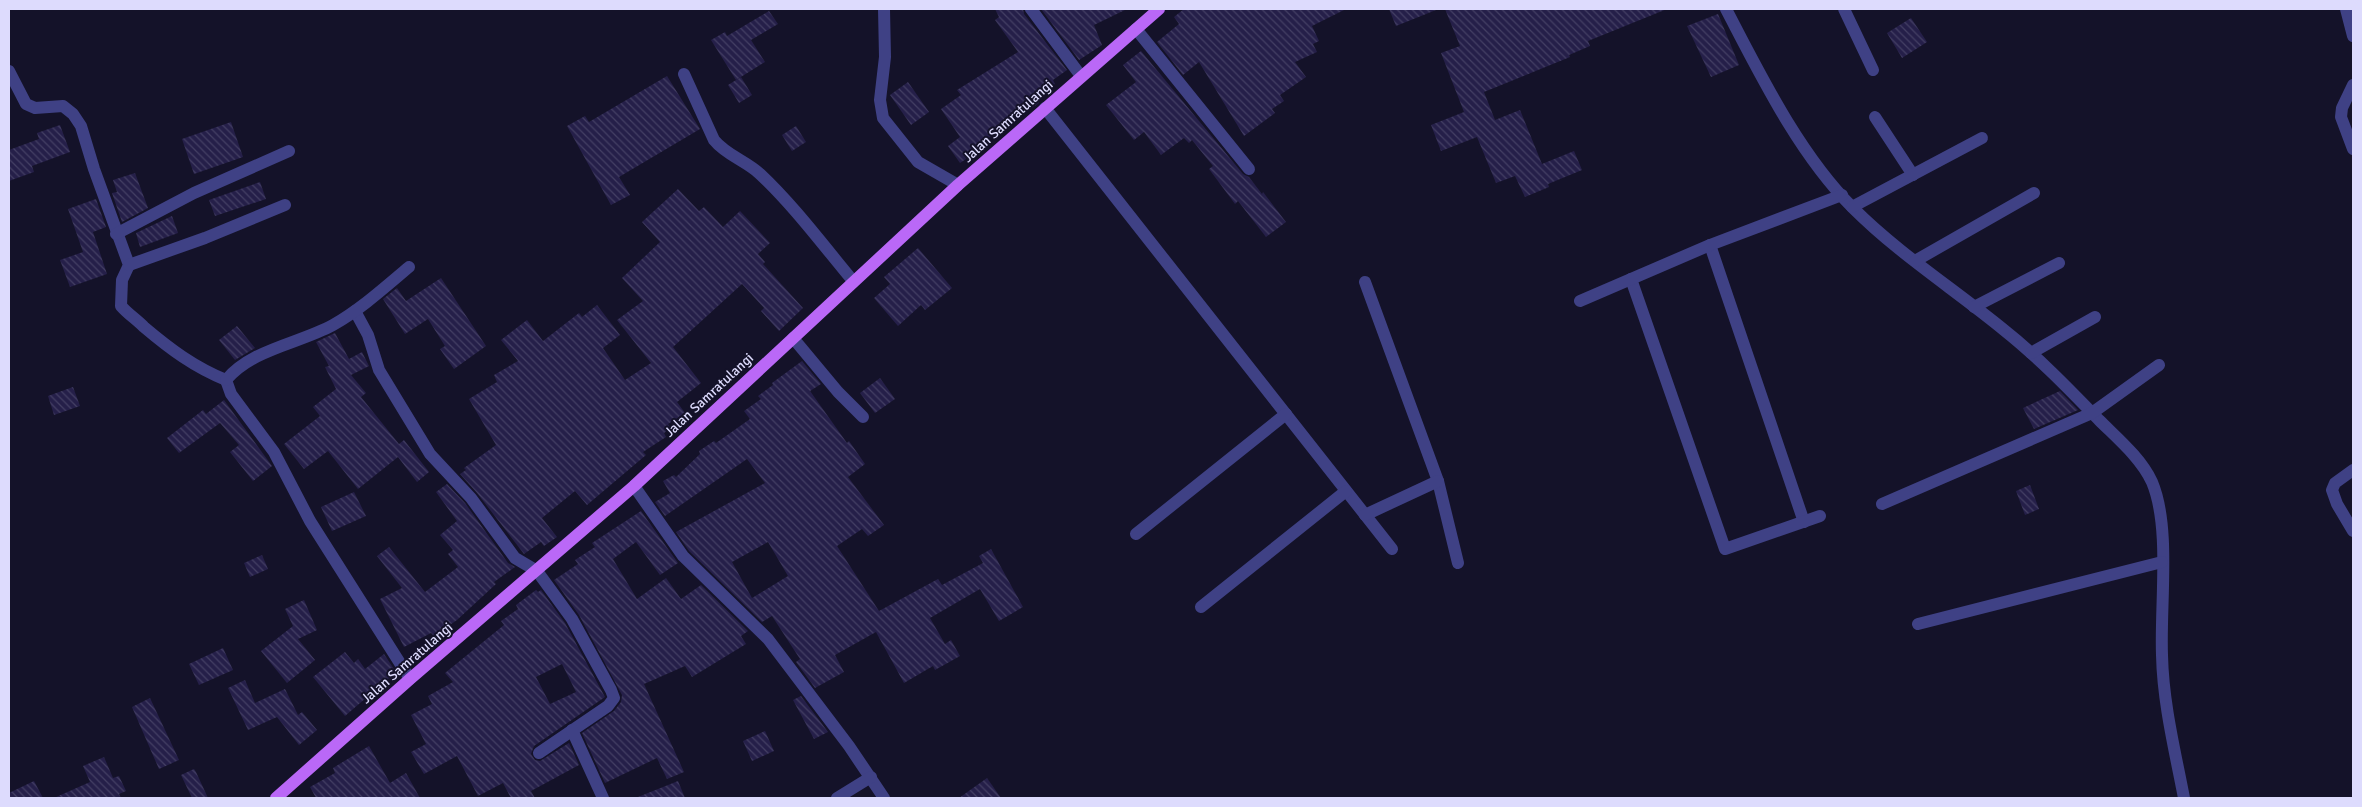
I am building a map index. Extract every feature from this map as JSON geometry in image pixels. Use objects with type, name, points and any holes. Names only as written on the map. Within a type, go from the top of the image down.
[{"type":"main road","name":"Jalan Samratulangi","points":[[276,798],[410,679],[634,486],[958,185],[1159,9]]},
{"type":"street","points":[[884,9],[885,58],[880,100],[883,118],[918,162],[958,185]]},
{"type":"street","points":[[1032,9],[1081,76]]},
{"type":"street","points":[[1726,9],[1754,62],[1802,143],[1818,168],[1852,207],[1915,261],[2031,353],[2130,451],[2151,480],[2159,500],[2162,523],[2162,656],[2167,703],[2184,798]]},
{"type":"street","points":[[1844,9],[1873,70]]},
{"type":"street","points":[[2346,9],[2353,36]]},
{"type":"street","points":[[1136,29],[1249,169]]},
{"type":"street","points":[[9,71],[26,104],[35,108],[63,106],[73,114],[81,126],[116,234],[129,265]]},
{"type":"street","points":[[684,74],[714,140],[720,147],[739,157],[759,173],[853,281]]},
{"type":"street","points":[[2353,85],[2342,108],[2341,117],[2353,149]]},
{"type":"street","points":[[1045,108],[1392,549]]},
{"type":"street","points":[[1875,117],[1913,175]]},
{"type":"street","points":[[1852,207],[1982,138]]},
{"type":"street","points":[[116,234],[194,193],[289,151]]},
{"type":"street","points":[[1915,261],[2034,193]]},
{"type":"street","points":[[1580,302],[1710,245],[1842,195]]},
{"type":"street","points":[[285,205],[233,227],[129,265],[122,280],[121,306],[162,344],[205,372],[226,380],[231,394],[274,452],[310,521],[410,679]]},
{"type":"street","points":[[1710,245],[1804,522]]},
{"type":"street","points":[[1974,307],[2059,263]]},
{"type":"street","points":[[226,380],[240,364],[320,331],[355,311],[369,302],[408,267]]},
{"type":"street","points":[[1632,278],[1725,549],[1820,516]]},
{"type":"street","points":[[1365,282],[1438,480],[1458,563]]},
{"type":"street","points":[[355,311],[368,335],[380,370],[430,454],[471,498],[515,558],[537,571],[572,620],[614,698],[608,706],[539,753]]},
{"type":"street","points":[[2031,353],[2095,318]]},
{"type":"street","points":[[793,338],[838,392],[863,418]]},
{"type":"street","points":[[1882,504],[2092,413],[2159,365]]},
{"type":"street","points":[[1136,534],[1286,414]]},
{"type":"street","points":[[2353,470],[2335,483],[2332,490],[2337,504],[2353,531]]},
{"type":"street","points":[[1365,515],[1438,480]]},
{"type":"street","points":[[634,486],[683,556],[768,639],[871,777],[884,798]]},
{"type":"street","points":[[1201,607],[1346,491]]},
{"type":"street","points":[[1918,624],[2162,562]]},
{"type":"street","points":[[572,730],[603,798]]},
{"type":"street","points":[[837,798],[871,777]]},
{"type":"building","points":[[995,9],[1023,9],[1024,14],[1067,70],[1053,80],[1055,84],[1035,97],[1039,103],[975,147],[978,151],[960,163],[948,146],[960,137],[941,109],[961,95],[957,90],[1018,52],[995,20],[999,17]]},
{"type":"building","points":[[1041,9],[1127,9],[1094,25],[1102,45],[1079,60]]},
{"type":"building","points":[[1184,9],[1346,9],[1312,26],[1319,41],[1313,44],[1317,52],[1295,62],[1306,77],[1280,95],[1284,101],[1272,109],[1275,113],[1244,136],[1199,62],[1183,75],[1157,42],[1179,24],[1174,17]]},
{"type":"building","points":[[1389,9],[1436,9],[1436,10],[1396,26]]},
{"type":"building","points":[[1445,9],[1667,9],[1588,41],[1590,46],[1569,55],[1570,57],[1484,92],[1495,120],[1520,110],[1542,164],[1574,151],[1582,170],[1548,184],[1549,187],[1525,197],[1515,176],[1496,183],[1477,137],[1441,151],[1431,125],[1464,112],[1441,53],[1460,46]]},
{"type":"building","points":[[769,11],[778,24],[751,40],[765,62],[736,80],[711,40],[725,32],[727,36]]},
{"type":"building","points":[[1718,14],[1739,65],[1711,77],[1687,26]]},
{"type":"building","points":[[1911,18],[1927,42],[1902,58],[1887,33]]},
{"type":"building","points":[[1141,51],[1243,174],[1249,177],[1262,194],[1263,192],[1286,222],[1266,237],[1238,201],[1235,204],[1209,169],[1213,166],[1192,140],[1189,143],[1184,138],[1161,155],[1144,132],[1134,140],[1106,105],[1136,82],[1123,65]]},
{"type":"building","points":[[667,76],[700,129],[619,177],[630,195],[611,205],[567,126],[585,116],[589,122]]},
{"type":"building","points":[[741,77],[752,95],[739,103],[728,85]]},
{"type":"building","points":[[908,82],[929,112],[911,125],[890,95]]},
{"type":"building","points":[[231,122],[243,157],[194,174],[182,139]]},
{"type":"building","points":[[60,125],[70,152],[32,166],[34,172],[9,181],[9,150],[39,139],[37,133]]},
{"type":"building","points":[[796,126],[806,142],[792,151],[782,135]]},
{"type":"building","points":[[135,173],[148,208],[122,222],[112,193],[117,192],[113,180]]},
{"type":"building","points":[[260,182],[266,199],[215,216],[209,200]]},
{"type":"building","points":[[678,189],[699,211],[704,207],[723,227],[740,211],[770,243],[758,254],[765,262],[763,264],[803,308],[779,331],[761,311],[764,308],[742,284],[673,347],[701,383],[677,402],[685,413],[668,424],[671,428],[664,433],[666,437],[643,452],[646,455],[587,505],[575,491],[542,518],[557,537],[544,546],[541,542],[524,554],[460,474],[466,470],[464,468],[496,445],[469,399],[497,382],[494,375],[518,361],[501,340],[527,320],[543,341],[579,313],[582,317],[597,305],[620,335],[603,348],[625,380],[651,363],[617,320],[643,301],[622,278],[660,242],[642,222]]},
{"type":"building","points":[[96,199],[106,227],[93,232],[107,274],[70,287],[60,260],[83,252],[68,209]]},
{"type":"building","points":[[172,216],[178,233],[140,247],[136,233]]},
{"type":"building","points":[[918,248],[952,288],[925,310],[921,305],[898,326],[874,298],[890,284],[884,277]]},
{"type":"building","points":[[441,278],[486,346],[454,369],[440,349],[445,346],[428,319],[405,334],[383,299],[397,288],[406,301]]},
{"type":"building","points":[[237,326],[255,348],[235,360],[219,340]]},
{"type":"building","points":[[335,333],[349,359],[362,352],[369,366],[351,375],[366,393],[361,397],[399,444],[404,440],[429,472],[417,482],[398,457],[358,489],[328,451],[304,469],[284,444],[320,416],[313,407],[336,389],[325,367],[329,366],[316,342]]},
{"type":"building","points":[[802,361],[821,384],[810,391],[847,443],[849,441],[865,464],[848,477],[884,525],[868,536],[862,529],[837,546],[879,611],[938,579],[942,585],[983,563],[979,556],[991,549],[1023,607],[999,621],[980,589],[930,618],[945,644],[951,640],[960,656],[935,670],[933,666],[904,683],[876,632],[835,655],[844,672],[815,688],[796,662],[800,659],[772,616],[762,622],[689,551],[676,532],[765,483],[747,459],[665,516],[655,502],[670,493],[663,481],[674,475],[676,477],[700,454],[699,451],[714,441],[716,443],[750,419],[744,411],[761,399],[758,396],[773,385],[772,383]],"holes":[[[768,542],[788,576],[752,598],[732,562]]]},
{"type":"building","points":[[880,378],[895,399],[875,413],[860,393]]},
{"type":"building","points":[[73,387],[80,406],[54,415],[48,396]]},
{"type":"building","points":[[2060,391],[2078,410],[2034,429],[2023,408]]},
{"type":"building","points":[[224,400],[272,466],[253,481],[230,452],[239,445],[220,423],[179,453],[167,438],[203,410],[206,414]]},
{"type":"building","points":[[447,484],[465,503],[508,563],[515,567],[494,582],[496,584],[457,620],[434,636],[431,633],[404,647],[380,599],[402,588],[377,556],[389,547],[425,592],[458,567],[448,554],[453,550],[440,535],[457,521],[436,492]]},
{"type":"building","points":[[2030,485],[2039,509],[2025,515],[2016,491]]},
{"type":"building","points":[[354,492],[366,516],[332,531],[321,507]]},
{"type":"building","points":[[641,511],[678,563],[660,575],[636,542],[613,559],[637,599],[666,578],[681,599],[701,585],[748,631],[741,636],[746,644],[692,677],[685,666],[644,684],[684,772],[667,779],[657,758],[605,783],[582,733],[614,711],[621,702],[622,695],[579,615],[554,580],[578,564],[575,560],[595,547],[592,543]]},
{"type":"building","points":[[262,555],[268,569],[250,577],[244,563]]},
{"type":"building","points":[[536,590],[538,592],[541,590],[565,623],[605,697],[534,746],[531,754],[535,760],[540,761],[569,743],[579,765],[531,791],[535,798],[511,798],[503,783],[478,796],[457,756],[424,774],[411,752],[426,744],[411,715],[432,704],[428,696],[453,682],[445,673],[504,625],[501,621],[518,609],[516,605]],"holes":[[[562,664],[576,692],[550,704],[536,677]]]},
{"type":"building","points":[[304,600],[317,630],[298,639],[315,660],[287,683],[261,651],[293,626],[285,609]]},
{"type":"building","points":[[223,648],[233,670],[199,685],[189,664]]},
{"type":"building","points":[[345,652],[354,663],[358,659],[365,669],[384,654],[396,672],[345,716],[313,677]]},
{"type":"building","points":[[245,680],[255,703],[285,689],[298,715],[302,712],[317,730],[299,745],[277,717],[248,730],[228,688]]},
{"type":"building","points":[[801,696],[828,732],[814,739],[793,700]]},
{"type":"building","points":[[150,698],[179,760],[159,769],[132,707]]},
{"type":"building","points":[[765,731],[774,751],[752,761],[743,741]]},
{"type":"building","points":[[369,746],[390,783],[406,773],[420,798],[316,798],[310,787],[335,773],[333,768]]},
{"type":"building","points":[[104,757],[113,778],[119,776],[126,791],[119,794],[121,798],[54,798],[90,782],[83,766]]},
{"type":"building","points":[[194,769],[208,798],[192,798],[181,775]]},
{"type":"building","points":[[987,778],[1001,798],[959,798]]},
{"type":"building","points":[[34,781],[43,798],[9,798],[9,793]]},
{"type":"building","points":[[678,781],[685,798],[638,798],[638,797]]}]
